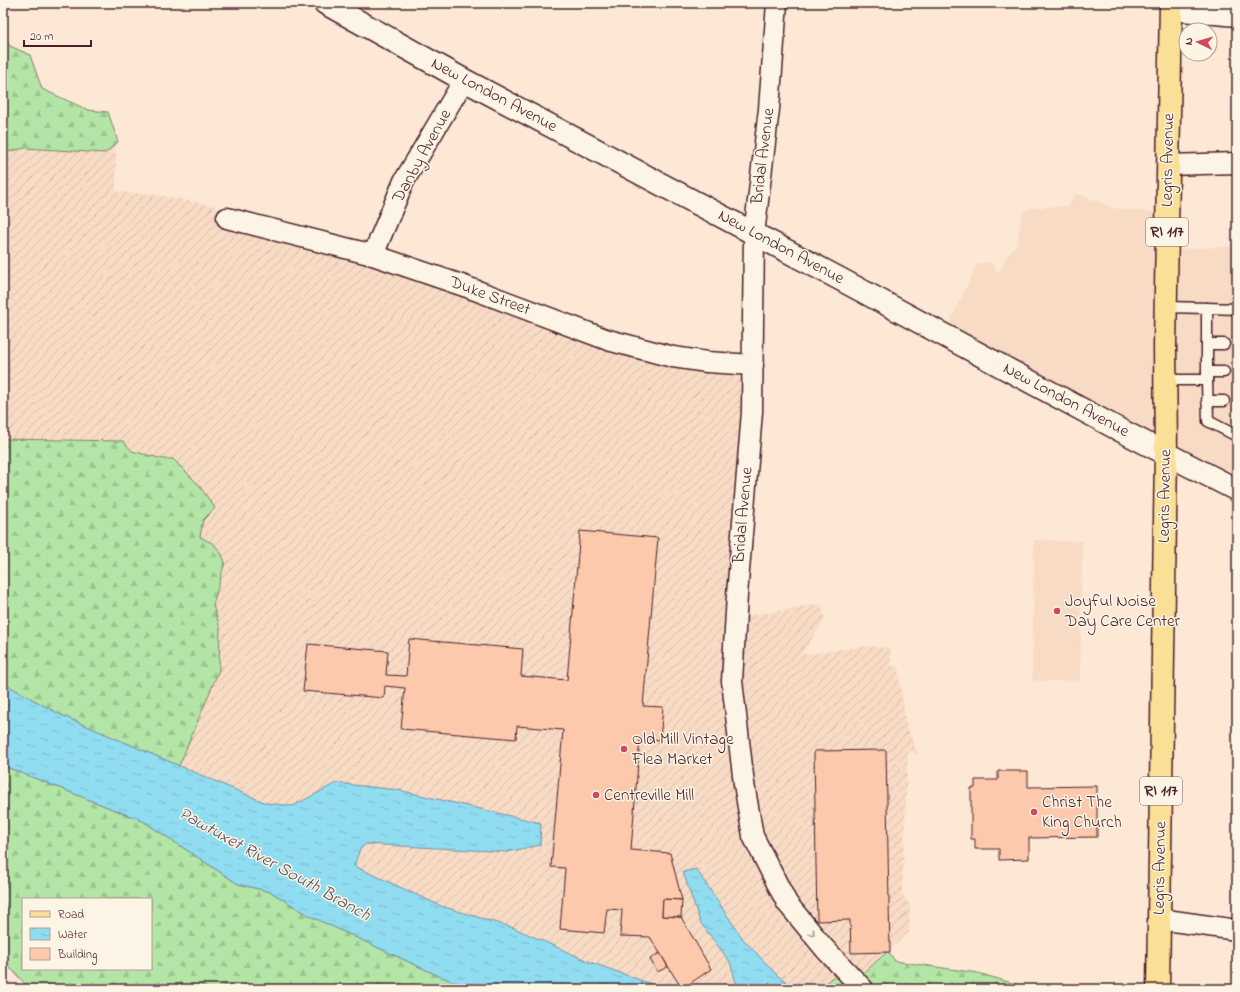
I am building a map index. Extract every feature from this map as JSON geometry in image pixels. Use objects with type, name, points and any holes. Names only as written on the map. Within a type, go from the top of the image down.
[{"type":"main road","name":"New London Avenue","points":[[325,3],[464,80],[1237,490]]},
{"type":"main road","name":"Legris Avenue","points":[[1158,989],[1171,7]]},
{"type":"street","name":"Bridal Avenue","points":[[777,3],[769,108],[754,234],[752,412],[738,580],[732,681],[744,784],[753,836],[787,903],[825,949],[863,989]]},
{"type":"street","points":[[1171,7],[1237,16]]},
{"type":"street","name":"Danby Avenue","points":[[373,255],[404,180],[464,80]]},
{"type":"street","points":[[1168,165],[1237,163]]},
{"type":"street","name":"Duke Street","points":[[227,218],[373,255],[467,287],[608,340],[673,356],[707,362],[753,365]]},
{"type":"street","points":[[1159,919],[1237,930]]},
{"type":"lane","points":[[1166,306],[1237,308]]},
{"type":"lane","points":[[1207,308],[1206,344],[1208,420],[1237,436]]},
{"type":"lane","points":[[1206,344],[1224,344]]},
{"type":"lane","points":[[1166,380],[1207,376],[1224,372]]},
{"type":"lane","points":[[1207,401],[1224,401]]},
{"type":"shaded area","points":[[113,147],[116,152],[116,192],[152,194],[214,206],[228,219],[610,341],[758,365],[741,617],[821,604],[825,619],[801,655],[868,646],[890,648],[891,666],[898,667],[906,725],[918,754],[908,750],[902,894],[910,905],[909,932],[858,978],[858,980],[833,977],[817,989],[796,989],[778,976],[743,939],[696,869],[700,922],[730,962],[738,989],[665,989],[590,962],[514,928],[441,906],[353,866],[360,849],[365,844],[507,852],[540,845],[336,783],[293,806],[266,803],[179,766],[219,670],[220,628],[213,605],[225,562],[214,544],[200,537],[203,520],[215,508],[173,460],[163,459],[132,450],[123,441],[3,439],[3,153],[25,148],[105,153]]},
{"type":"shaded area","points":[[1076,193],[1114,208],[1165,214],[1172,250],[1232,246],[1237,252],[1237,490],[944,334],[977,264],[990,262],[998,274],[1007,256],[1017,244],[1022,213],[1031,208],[1068,206]]},
{"type":"shaded area","name":"Joyful Noise Day Care Center","points":[[1034,540],[1082,541],[1080,681],[1032,681]]},
{"type":"green space","points":[[3,37],[10,46],[30,55],[42,89],[88,110],[108,112],[118,142],[105,153],[25,148],[3,153]]},
{"type":"green space","points":[[3,439],[123,441],[132,451],[163,459],[173,459],[198,484],[215,508],[203,520],[200,537],[214,544],[221,553],[225,562],[213,605],[220,628],[219,670],[179,766],[61,715],[3,683]]},
{"type":"green space","points":[[3,764],[9,768],[143,821],[238,884],[271,892],[310,916],[439,976],[473,989],[30,989],[11,969],[3,965]]},
{"type":"green space","points":[[888,951],[895,961],[978,973],[1032,989],[817,989],[833,977],[858,979]]},
{"type":"water","name":"Pawtuxet River South Branch","points":[[3,683],[61,715],[266,803],[293,806],[336,783],[398,790],[541,823],[540,845],[507,852],[366,844],[360,849],[354,866],[441,906],[514,928],[590,962],[665,989],[473,989],[439,976],[310,916],[271,892],[238,884],[143,821],[9,768],[3,764]]},
{"type":"water","points":[[696,869],[743,939],[778,976],[797,989],[738,989],[730,962],[700,922],[683,872]]},
{"type":"building","name":"Centreville Mill","points":[[580,531],[658,538],[643,706],[663,707],[660,740],[640,738],[631,850],[670,853],[682,900],[663,899],[662,916],[681,917],[711,969],[682,989],[650,937],[620,936],[622,910],[607,909],[604,933],[560,929],[565,868],[551,867],[563,730],[517,726],[516,739],[401,729],[405,688],[385,686],[384,698],[303,691],[308,644],[388,651],[386,675],[406,676],[409,639],[523,649],[521,676],[567,680]]},
{"type":"building","points":[[886,750],[890,952],[851,953],[850,920],[817,921],[814,751]]},
{"type":"building","name":"Christ The King Church","points":[[998,771],[1028,771],[1028,787],[1097,786],[1097,837],[1029,838],[1029,859],[999,860],[999,849],[975,849],[975,839],[971,839],[971,788],[975,788],[975,780],[998,780]]},
{"type":"building","points":[[663,899],[682,900],[681,917],[662,916]]},
{"type":"building","points":[[660,953],[668,967],[657,972],[650,959]]},
{"type":"place","name":"Joyful Noise Day Care Center","points":[[1057,611]]},
{"type":"place","name":"Old Mill Vintage Flea Market","points":[[624,749]]},
{"type":"place","name":"Centreville Mill","points":[[596,795]]},
{"type":"place","name":"Christ The King Church","points":[[1034,812]]}]
